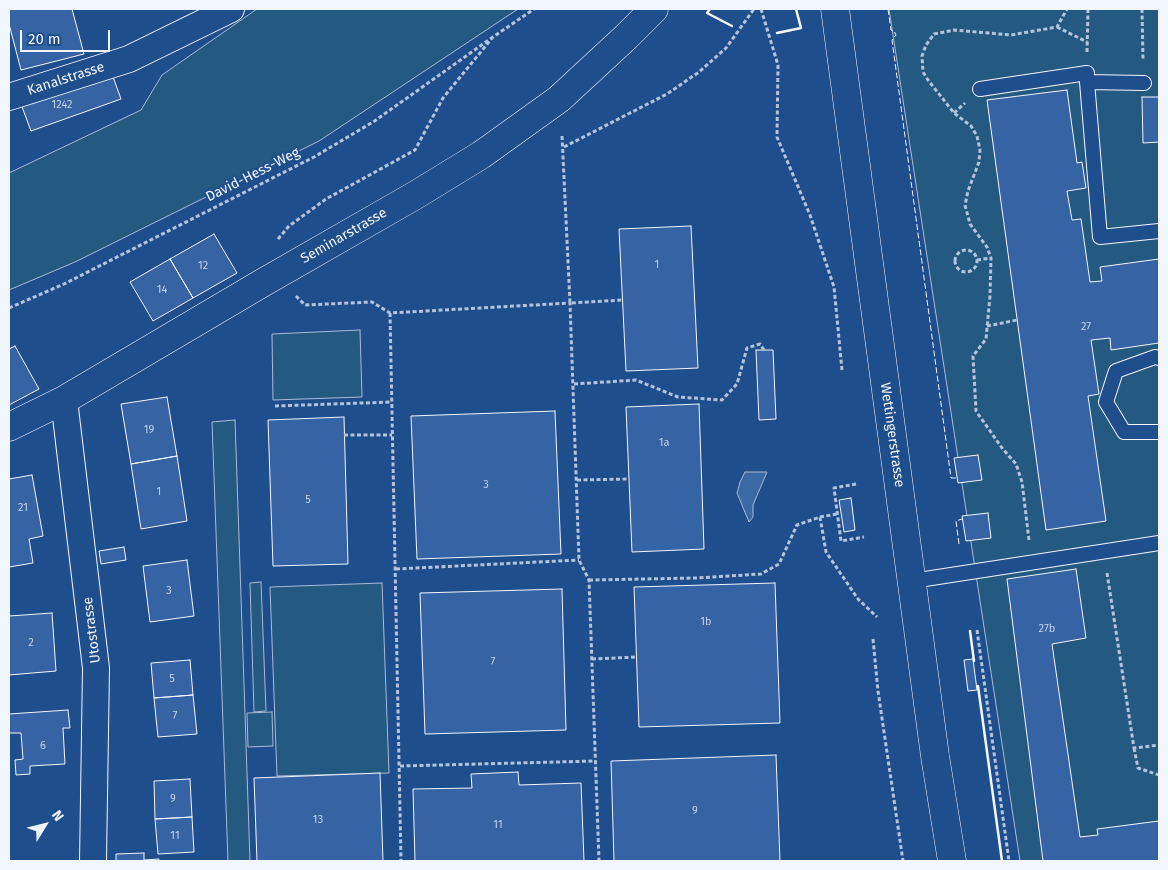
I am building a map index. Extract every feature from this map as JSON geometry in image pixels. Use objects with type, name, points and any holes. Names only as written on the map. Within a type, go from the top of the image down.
[{"type":"main road","name":"Seminarstrasse","points":[[9,427],[64,400],[414,196],[481,154],[559,99],[654,9]]},
{"type":"main road","name":"Wettingerstrasse","points":[[835,9],[935,756],[952,861]]},
{"type":"street","name":"Kanalstrasse","points":[[9,97],[129,59],[231,9]]},
{"type":"street","name":"Utostrasse","points":[[64,400],[96,668],[93,861]]},
{"type":"lane","points":[[1087,78],[1100,237],[1159,231]]},
{"type":"lane","points":[[980,89],[1087,78],[1144,83]]},
{"type":"lane","points":[[1159,358],[1155,357],[1116,371],[1106,402],[1124,432],[1159,432]]},
{"type":"lane","points":[[912,581],[1159,543]]},
{"type":"path","name":"David-Hess-Weg","points":[[9,308],[64,284],[314,157],[373,122],[534,9]]},
{"type":"path","points":[[564,147],[667,94],[699,72],[726,48],[754,9]]},
{"type":"path","points":[[761,9],[778,65],[777,137],[810,215],[834,287],[842,370]]},
{"type":"path","points":[[1057,27],[1067,9]]},
{"type":"path","points":[[1087,78],[1088,9]]},
{"type":"path","points":[[1142,9],[1144,83]]},
{"type":"path","points":[[1032,562],[1022,482],[1016,464],[1002,448],[976,411],[973,356],[986,339],[991,258],[987,248],[970,224],[966,206],[968,191],[979,162],[980,150],[977,136],[971,126],[954,113],[928,80],[923,72],[922,56],[926,45],[934,34],[954,30],[1011,35],[1057,27],[1087,42]]},
{"type":"path","points":[[272,245],[290,226],[326,200],[415,150],[443,98],[493,37]]},
{"type":"path","points":[[562,136],[574,384],[579,560],[589,580],[599,861]]},
{"type":"path","points":[[968,250],[978,260],[976,267],[971,272],[964,272],[959,269],[956,263],[956,256],[961,251],[968,250]]},
{"type":"path","points":[[978,260],[991,258]]},
{"type":"path","points":[[294,294],[304,304],[372,302],[390,313],[623,300]]},
{"type":"path","points":[[390,313],[401,861]]},
{"type":"path","points":[[987,326],[1018,320]]},
{"type":"path","points":[[574,384],[636,380],[678,397],[722,400],[737,384],[747,348],[760,344],[764,350]]},
{"type":"path","points":[[275,406],[392,402]]},
{"type":"path","points":[[344,435],[392,435]]},
{"type":"path","points":[[577,480],[629,479]]},
{"type":"path","points":[[856,484],[834,488],[841,541],[864,537]]},
{"type":"path","points":[[589,580],[696,578],[761,574],[778,564],[797,525],[837,514]]},
{"type":"path","points":[[820,518],[826,552],[858,599],[877,617]]},
{"type":"path","points":[[1104,550],[1138,768],[1159,775]]},
{"type":"path","points":[[396,569],[579,560]]},
{"type":"path","points":[[977,630],[1008,861]]},
{"type":"path","points":[[873,639],[878,691],[903,861]]},
{"type":"path","points":[[592,659],[637,657]]},
{"type":"path","points":[[1134,748],[1159,745]]},
{"type":"path","points":[[400,766],[595,761]]},
{"type":"shaded area","points":[[257,9],[518,9],[319,141],[75,262],[9,290],[9,173],[141,110],[162,75]]},
{"type":"shaded area","points":[[889,9],[1159,9],[1159,861],[1020,861]]},
{"type":"shaded area","points":[[360,330],[362,397],[273,400],[272,334]]},
{"type":"shaded area","points":[[235,420],[250,861],[228,861],[212,422]]},
{"type":"shaded area","points":[[745,472],[767,472],[753,505],[753,517],[749,522],[737,493]]},
{"type":"shaded area","points":[[261,582],[266,711],[254,712],[250,583]]},
{"type":"shaded area","points":[[382,583],[389,773],[277,776],[270,587]]},
{"type":"shaded area","points":[[272,712],[273,746],[248,747],[247,713]]},
{"type":"building","points":[[9,9],[72,9],[84,54],[21,70],[9,24]]},
{"type":"building","points":[[111,71],[121,99],[31,131],[21,104]]},
{"type":"building","points":[[1067,90],[1077,163],[1082,162],[1086,188],[1067,191],[1072,220],[1081,219],[1090,282],[1102,281],[1100,267],[1159,259],[1159,343],[1111,350],[1110,338],[1091,340],[1099,394],[1088,396],[1106,521],[1046,530],[987,100]]},
{"type":"building","points":[[1142,97],[1159,97],[1159,142],[1143,143]]},
{"type":"building","points":[[691,226],[698,368],[626,371],[619,229]]},
{"type":"building","points":[[214,234],[237,273],[193,298],[170,259]]},
{"type":"building","points":[[170,259],[193,298],[153,321],[130,282]]},
{"type":"building","points":[[15,346],[39,389],[9,405],[9,349]]},
{"type":"building","points":[[756,350],[773,350],[776,419],[759,420]]},
{"type":"building","points":[[167,397],[177,456],[131,464],[121,404]]},
{"type":"building","points":[[699,404],[704,549],[632,552],[626,407]]},
{"type":"building","points":[[555,411],[561,554],[417,559],[411,416]]},
{"type":"building","points":[[344,417],[348,564],[273,566],[268,420]]},
{"type":"building","points":[[978,455],[982,480],[958,483],[954,458]]},
{"type":"building","points":[[177,456],[187,521],[141,529],[131,464]]},
{"type":"building","points":[[32,475],[43,536],[29,539],[33,563],[9,567],[9,479]]},
{"type":"building","points":[[851,498],[855,530],[844,532],[839,500]]},
{"type":"building","points":[[988,513],[991,538],[966,541],[962,516]]},
{"type":"building","points":[[124,547],[126,560],[101,564],[99,551]]},
{"type":"building","points":[[187,560],[194,616],[150,622],[143,566]]},
{"type":"building","points":[[1076,569],[1086,638],[1052,644],[1080,837],[1098,835],[1097,829],[1159,821],[1159,861],[1043,861],[1007,579]]},
{"type":"building","points":[[775,583],[780,723],[639,727],[634,587]]},
{"type":"building","points":[[562,589],[566,730],[425,734],[420,593]]},
{"type":"building","points":[[52,613],[56,671],[9,675],[9,616]]},
{"type":"building","points":[[973,659],[977,690],[968,691],[964,660]]},
{"type":"building","points":[[190,660],[193,695],[154,698],[151,663]]},
{"type":"building","points":[[193,695],[197,734],[158,737],[154,698]]},
{"type":"building","points":[[68,710],[70,728],[63,728],[65,764],[30,766],[30,774],[16,775],[15,760],[23,759],[21,733],[9,733],[9,714]]},
{"type":"building","points":[[776,755],[780,861],[614,861],[611,761]]},
{"type":"building","points":[[518,772],[519,785],[581,783],[584,861],[415,861],[413,789],[472,788],[471,774]]},
{"type":"building","points":[[380,773],[383,861],[257,861],[254,778]]},
{"type":"building","points":[[190,779],[192,817],[155,819],[154,781]]},
{"type":"building","points":[[192,817],[194,852],[158,854],[155,819]]},
{"type":"building","points":[[144,853],[144,860],[159,859],[159,861],[116,861],[116,854]]},
{"type":"fence","points":[[888,9],[891,30],[896,35],[892,40],[951,478],[957,478]]},
{"type":"fence","points":[[959,544],[956,521],[962,519]]},
{"type":"wall","points":[[710,9],[707,13],[732,26]]},
{"type":"wall","points":[[777,33],[801,28],[796,9]]},
{"type":"wall","points":[[970,631],[974,661]]},
{"type":"wall","points":[[978,686],[1002,861]]}]
